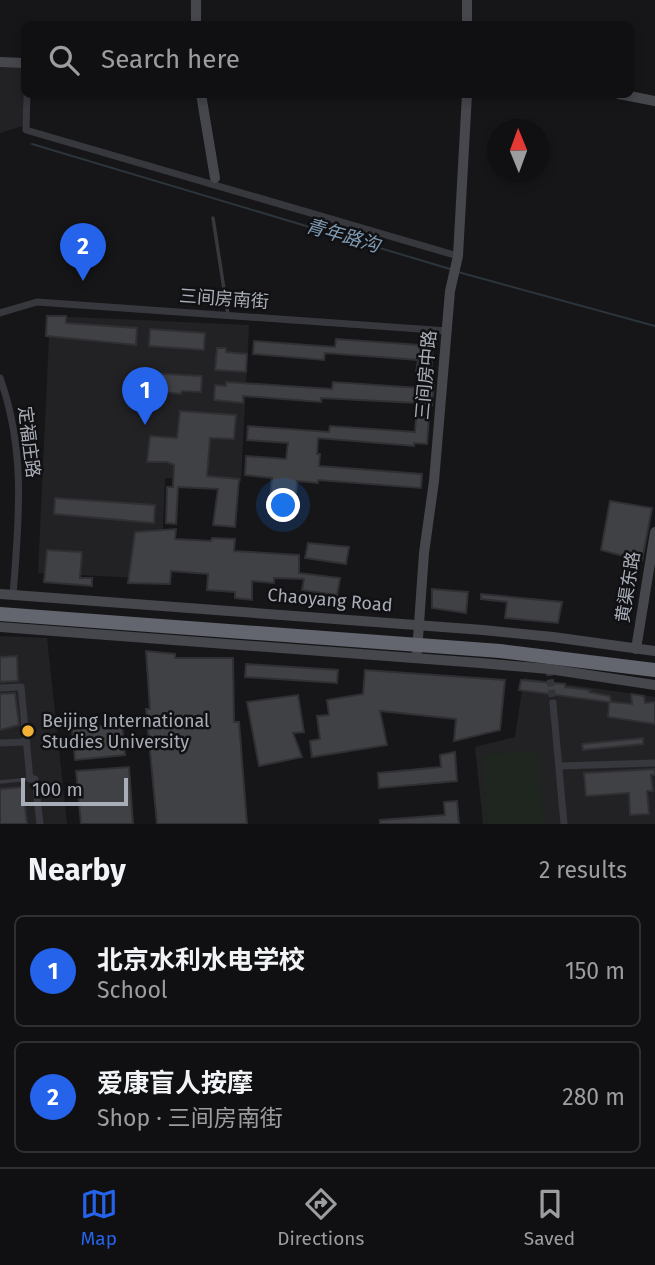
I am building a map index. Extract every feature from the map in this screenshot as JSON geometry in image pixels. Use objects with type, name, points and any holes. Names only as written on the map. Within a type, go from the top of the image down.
[{"type":"highway","name":"Chaoyang Road","points":[[0,607],[417,642],[552,649],[655,662]]},
{"type":"highway","name":"Chaoyang Road","points":[[0,614],[97,617]]},
{"type":"highway","name":"Chaoyang Road","points":[[417,642],[655,670]]},
{"type":"street","points":[[196,0],[196,21]]},
{"type":"street","points":[[467,0],[467,21]]},
{"type":"street","points":[[0,62],[21,63]]},
{"type":"street","points":[[634,97],[655,101]]},
{"type":"street","points":[[27,98],[26,130],[457,259]]},
{"type":"street","points":[[202,98],[215,178]]},
{"type":"street","name":"三间房中路","points":[[417,642],[451,284],[457,259],[467,98]]},
{"type":"street","name":"三间房南街","points":[[0,313],[37,302],[447,331]]},
{"type":"street","name":"定福庄路","points":[[0,378],[10,405],[17,454],[20,505],[13,594]]},
{"type":"street","name":"黄渠东路","points":[[636,649],[655,532]]},
{"type":"street","name":"Chaoyang Road","points":[[0,594],[13,594],[97,617]]},
{"type":"street","name":"Chaoyang Road","points":[[0,627],[97,617],[417,642],[553,637],[655,651]]},
{"type":"street","name":"Chaoyang Road","points":[[417,642],[549,669],[655,685]]},
{"type":"street","points":[[0,688],[21,687],[30,779],[35,779],[40,824]]},
{"type":"street","points":[[553,703],[564,824]]},
{"type":"street","points":[[0,743],[26,742]]},
{"type":"street","points":[[559,766],[655,763]]},
{"type":"lane","points":[[214,219],[228,315]]},
{"type":"lane","points":[[0,782],[30,779]]},
{"type":"shaded area","points":[[0,67],[21,67],[23,126],[0,133]]},
{"type":"shaded area","points":[[50,316],[249,325],[241,482],[165,478],[161,579],[38,573]]},
{"type":"shaded area","name":"Beijing International Studies University","points":[[0,636],[47,638],[67,824],[0,824]]},
{"type":"shaded area","points":[[524,678],[655,697],[655,824],[483,824],[475,747],[515,737]]},
{"type":"shaded area","points":[[538,750],[544,824],[488,824],[482,755]]},
{"type":"building","points":[[47,316],[66,316],[66,323],[137,328],[136,345],[46,336]]},
{"type":"building","points":[[150,329],[205,333],[204,350],[149,346]]},
{"type":"building","points":[[336,339],[433,346],[431,374],[416,373],[418,360],[325,353],[324,360],[253,354],[254,341],[335,347]]},
{"type":"building","points":[[217,348],[226,348],[226,352],[247,354],[246,372],[215,370]]},
{"type":"building","points":[[148,373],[202,376],[201,392],[182,391],[181,394],[146,390]]},
{"type":"building","points":[[226,382],[332,389],[333,382],[420,388],[420,385],[434,385],[427,444],[414,443],[414,446],[318,438],[319,466],[422,474],[421,488],[318,480],[318,483],[297,481],[294,515],[269,513],[272,478],[245,475],[246,456],[286,459],[288,443],[247,440],[248,426],[329,432],[330,426],[415,432],[417,403],[321,398],[321,402],[243,396],[243,403],[214,400],[215,385],[226,386]]},
{"type":"building","points":[[180,411],[236,415],[234,439],[210,438],[207,476],[239,479],[235,527],[213,525],[218,489],[178,487],[176,524],[166,523],[167,487],[173,487],[174,465],[167,462],[147,462],[150,436],[177,438]]},
{"type":"building","points":[[55,498],[155,505],[154,523],[54,514]]},
{"type":"building","points":[[610,501],[652,508],[642,561],[601,550]]},
{"type":"building","points":[[176,529],[175,539],[235,539],[234,551],[299,555],[299,573],[340,578],[337,595],[302,590],[304,579],[274,578],[274,583],[252,581],[252,600],[235,598],[235,592],[207,590],[208,574],[171,571],[170,584],[128,583],[135,532]]},
{"type":"building","points":[[308,543],[349,547],[346,564],[305,558]]},
{"type":"building","points":[[47,550],[82,552],[80,578],[92,578],[92,586],[44,582]]},
{"type":"building","points":[[432,589],[468,592],[466,613],[432,608]]},
{"type":"building","points":[[481,594],[562,602],[558,623],[505,618],[507,602],[481,599]]},
{"type":"building","points":[[146,651],[175,654],[175,658],[233,658],[234,722],[239,722],[247,824],[157,824],[146,709],[150,709]]},
{"type":"building","points":[[17,656],[18,681],[0,682],[0,657]]},
{"type":"building","points":[[246,664],[338,670],[337,683],[245,677]]},
{"type":"building","points":[[365,670],[505,680],[500,730],[454,741],[456,719],[380,711],[387,745],[312,757],[310,741],[320,739],[317,716],[329,715],[327,700],[363,694]]},
{"type":"building","points":[[521,680],[565,684],[565,687],[590,690],[589,692],[610,696],[611,702],[632,704],[631,694],[644,696],[645,703],[655,702],[655,724],[608,717],[609,702],[519,690]]},
{"type":"building","points":[[15,693],[19,725],[0,730],[0,694]]},
{"type":"building","points":[[298,695],[304,732],[293,733],[302,757],[259,766],[247,702]]},
{"type":"building","points":[[122,724],[125,755],[75,760],[72,729]]},
{"type":"building","points":[[643,738],[643,744],[583,750],[582,744]]},
{"type":"building","points":[[455,752],[457,781],[379,788],[378,773],[441,767],[440,755]]},
{"type":"building","points":[[129,767],[133,824],[81,824],[76,771]]},
{"type":"building","points":[[655,769],[655,775],[651,775],[653,791],[647,791],[649,814],[630,815],[629,793],[586,796],[584,773]]},
{"type":"building","points":[[23,787],[27,824],[0,824],[0,789]]},
{"type":"building","points":[[457,801],[459,824],[380,824],[380,820],[445,815],[444,802]]},
{"type":"waterway","name":"青年路沟","points":[[32,144],[450,269]]},
{"type":"waterway","name":"青年路沟","points":[[458,272],[655,326]]},
{"type":"tunnel","points":[[549,669],[553,703]]},
{"type":"place","name":"爱康盲人按摩","points":[[83,281]]},
{"type":"place","name":"北京水利水电学校","points":[[145,425]]},
{"type":"place","name":"Beijing International Studies University","points":[[28,731]]}]
